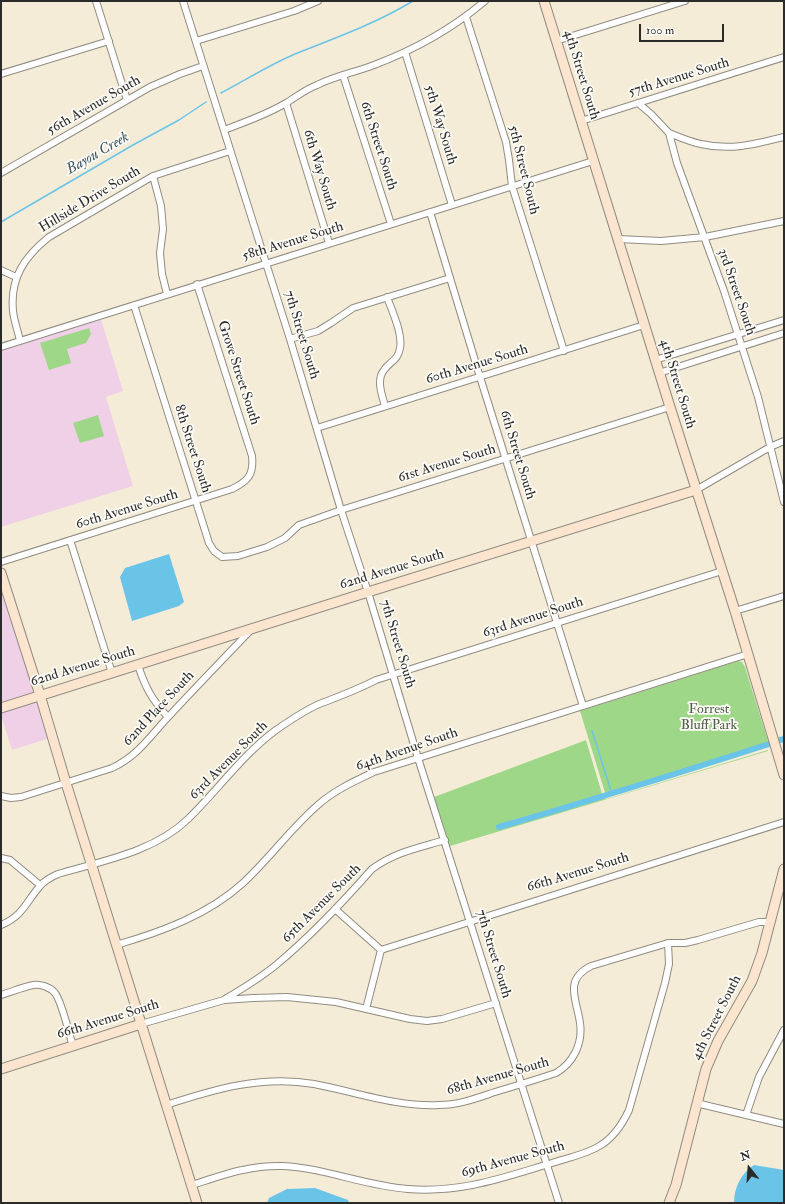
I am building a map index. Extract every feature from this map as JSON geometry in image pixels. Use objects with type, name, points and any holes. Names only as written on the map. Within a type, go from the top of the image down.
[{"type":"street","points":[[96,1],[127,100]]},
{"type":"street","name":"7th Street South","points":[[183,1],[290,339],[418,758],[559,1203]]},
{"type":"street","points":[[196,41],[294,10],[317,1]]},
{"type":"street","points":[[224,130],[262,116],[317,85],[405,52],[466,17],[485,1]]},
{"type":"street","name":"4th Street South","points":[[544,1],[659,373],[735,611],[784,775]]},
{"type":"street","points":[[556,41],[685,1]]},
{"type":"street","name":"5th Street South","points":[[466,17],[506,142],[512,186],[564,351]]},
{"type":"street","points":[[1,74],[109,41]]},
{"type":"street","name":"5th Way South","points":[[405,52],[452,205]]},
{"type":"street","name":"57th Avenue South","points":[[581,121],[784,57]]},
{"type":"street","name":"56th Avenue South","points":[[1,173],[150,87],[203,66]]},
{"type":"street","name":"6th Street South","points":[[343,75],[391,224]]},
{"type":"street","name":"6th Way South","points":[[286,103],[329,244]]},
{"type":"street","name":"3rd Street South","points":[[638,103],[652,114],[669,134],[677,163],[705,237],[758,397],[784,502]]},
{"type":"street","points":[[669,134],[700,144],[718,147],[754,145],[784,137]]},
{"type":"street","name":"Hillside Drive South","points":[[20,341],[13,311],[13,294],[16,277],[35,248],[49,237],[153,176],[230,151]]},
{"type":"street","name":"58th Avenue South","points":[[1,347],[197,284],[593,161]]},
{"type":"street","points":[[153,176],[161,206],[163,228],[160,253],[162,274],[167,294]]},
{"type":"street","name":"6th Street South","points":[[430,212],[583,706]]},
{"type":"street","points":[[618,238],[661,241],[705,237],[784,221]]},
{"type":"street","points":[[1,270],[16,277]]},
{"type":"street","points":[[290,339],[318,331],[353,308],[450,278]]},
{"type":"street","name":"Grove Street South","points":[[197,284],[252,456],[252,470]]},
{"type":"street","points":[[385,406],[380,380],[384,370],[393,363],[399,354],[400,346],[400,336],[387,297]]},
{"type":"street","name":"8th Street South","points":[[134,305],[209,543],[214,551],[222,557],[238,556],[261,549]]},
{"type":"street","points":[[655,360],[784,320]]},
{"type":"street","name":"60th Avenue South","points":[[317,428],[644,325]]},
{"type":"street","points":[[659,373],[784,333]]},
{"type":"street","name":"61st Avenue South","points":[[261,549],[285,538],[299,525],[341,510],[670,407]]},
{"type":"street","name":"62nd Avenue South","points":[[1,708],[696,490],[770,447],[784,441]]},
{"type":"street","name":"60th Avenue South","points":[[1,562],[232,489],[249,479],[252,470]]},
{"type":"street","points":[[70,540],[112,673]]},
{"type":"street","name":"63rd Avenue South","points":[[1,925],[8,922],[23,910],[40,885],[49,878],[133,851],[150,844],[171,832],[188,820],[261,742],[295,717],[316,706],[376,680],[722,571]]},
{"type":"street","points":[[1,573],[197,1203]]},
{"type":"street","points":[[735,611],[784,596]]},
{"type":"street","name":"62nd Place South","points":[[1,796],[11,798],[21,797],[122,764],[139,750],[251,629]]},
{"type":"street","name":"64th Avenue South","points":[[116,945],[153,934],[178,924],[223,899],[243,883],[325,799],[349,784],[374,772],[748,654]]},
{"type":"street","points":[[138,665],[148,693],[168,717]]},
{"type":"street","name":"66th Avenue South","points":[[380,950],[784,822]]},
{"type":"street","name":"65th Avenue South","points":[[224,1000],[246,987],[275,966],[305,940],[372,869],[383,861],[395,854],[445,840]]},
{"type":"street","points":[[1,858],[10,860],[40,885]]},
{"type":"street","name":"4th Street South","points":[[670,1203],[706,1069],[718,1041],[752,981],[762,953],[784,869]]},
{"type":"street","points":[[335,909],[380,950],[366,1009]]},
{"type":"street","name":"68th Avenue South","points":[[166,1105],[230,1086],[255,1082],[294,1082],[314,1084],[398,1103],[420,1106],[461,1103],[556,1073],[564,1068],[574,1055],[581,1035],[581,1025],[574,995],[574,988],[579,975],[585,969],[668,943],[685,943],[759,922],[770,922]]},
{"type":"street","name":"69th Avenue South","points":[[192,1185],[239,1170],[282,1166],[307,1169],[386,1187],[408,1189],[451,1189],[489,1182],[582,1154],[600,1146],[612,1137],[622,1124],[629,1110],[665,983],[669,964],[668,943]]},
{"type":"street","points":[[1,995],[33,985],[41,985],[50,988],[56,994],[59,1001],[73,1046]]},
{"type":"street","points":[[224,1000],[287,997],[336,1002],[410,1019],[427,1021],[442,1019],[496,1003]]},
{"type":"street","name":"66th Avenue South","points":[[1,1069],[141,1024],[224,1000]]},
{"type":"street","points":[[746,1115],[759,1077],[784,1030]]},
{"type":"street","points":[[696,1103],[784,1124]]},
{"type":"shaded area","points":[[101,319],[123,391],[106,397],[133,486],[1,527],[1,350]]},
{"type":"shaded area","points":[[1,583],[36,693],[1,704]]},
{"type":"shaded area","points":[[38,699],[50,738],[12,750],[1,711]]},
{"type":"green space","points":[[89,328],[91,334],[86,343],[67,349],[71,363],[49,370],[40,343]]},
{"type":"green space","points":[[98,415],[104,436],[80,443],[73,423]]},
{"type":"green space","name":"Forrest Bluff Park","points":[[738,661],[742,662],[745,667],[768,741],[767,747],[606,796],[580,711]]},
{"type":"green space","points":[[586,740],[603,797],[606,799],[768,751],[450,846],[434,797]]},
{"type":"water","points":[[169,554],[184,602],[179,606],[132,621],[120,577],[125,568]]},
{"type":"water","points":[[754,1165],[784,1170],[784,1203],[734,1203],[735,1192],[739,1181],[745,1172]]},
{"type":"water","points":[[315,1188],[348,1200],[349,1203],[267,1203],[269,1198],[287,1189]]},
{"type":"waterway","name":"Bayou Creek","points":[[221,93],[285,58],[370,24],[413,1]]},
{"type":"waterway","name":"Bayou Creek","points":[[1,222],[179,120],[206,102]]},
{"type":"waterway","points":[[592,731],[612,794]]},
{"type":"waterway","points":[[780,740],[784,739]]},
{"type":"waterway","points":[[499,827],[634,787],[769,744]]}]
